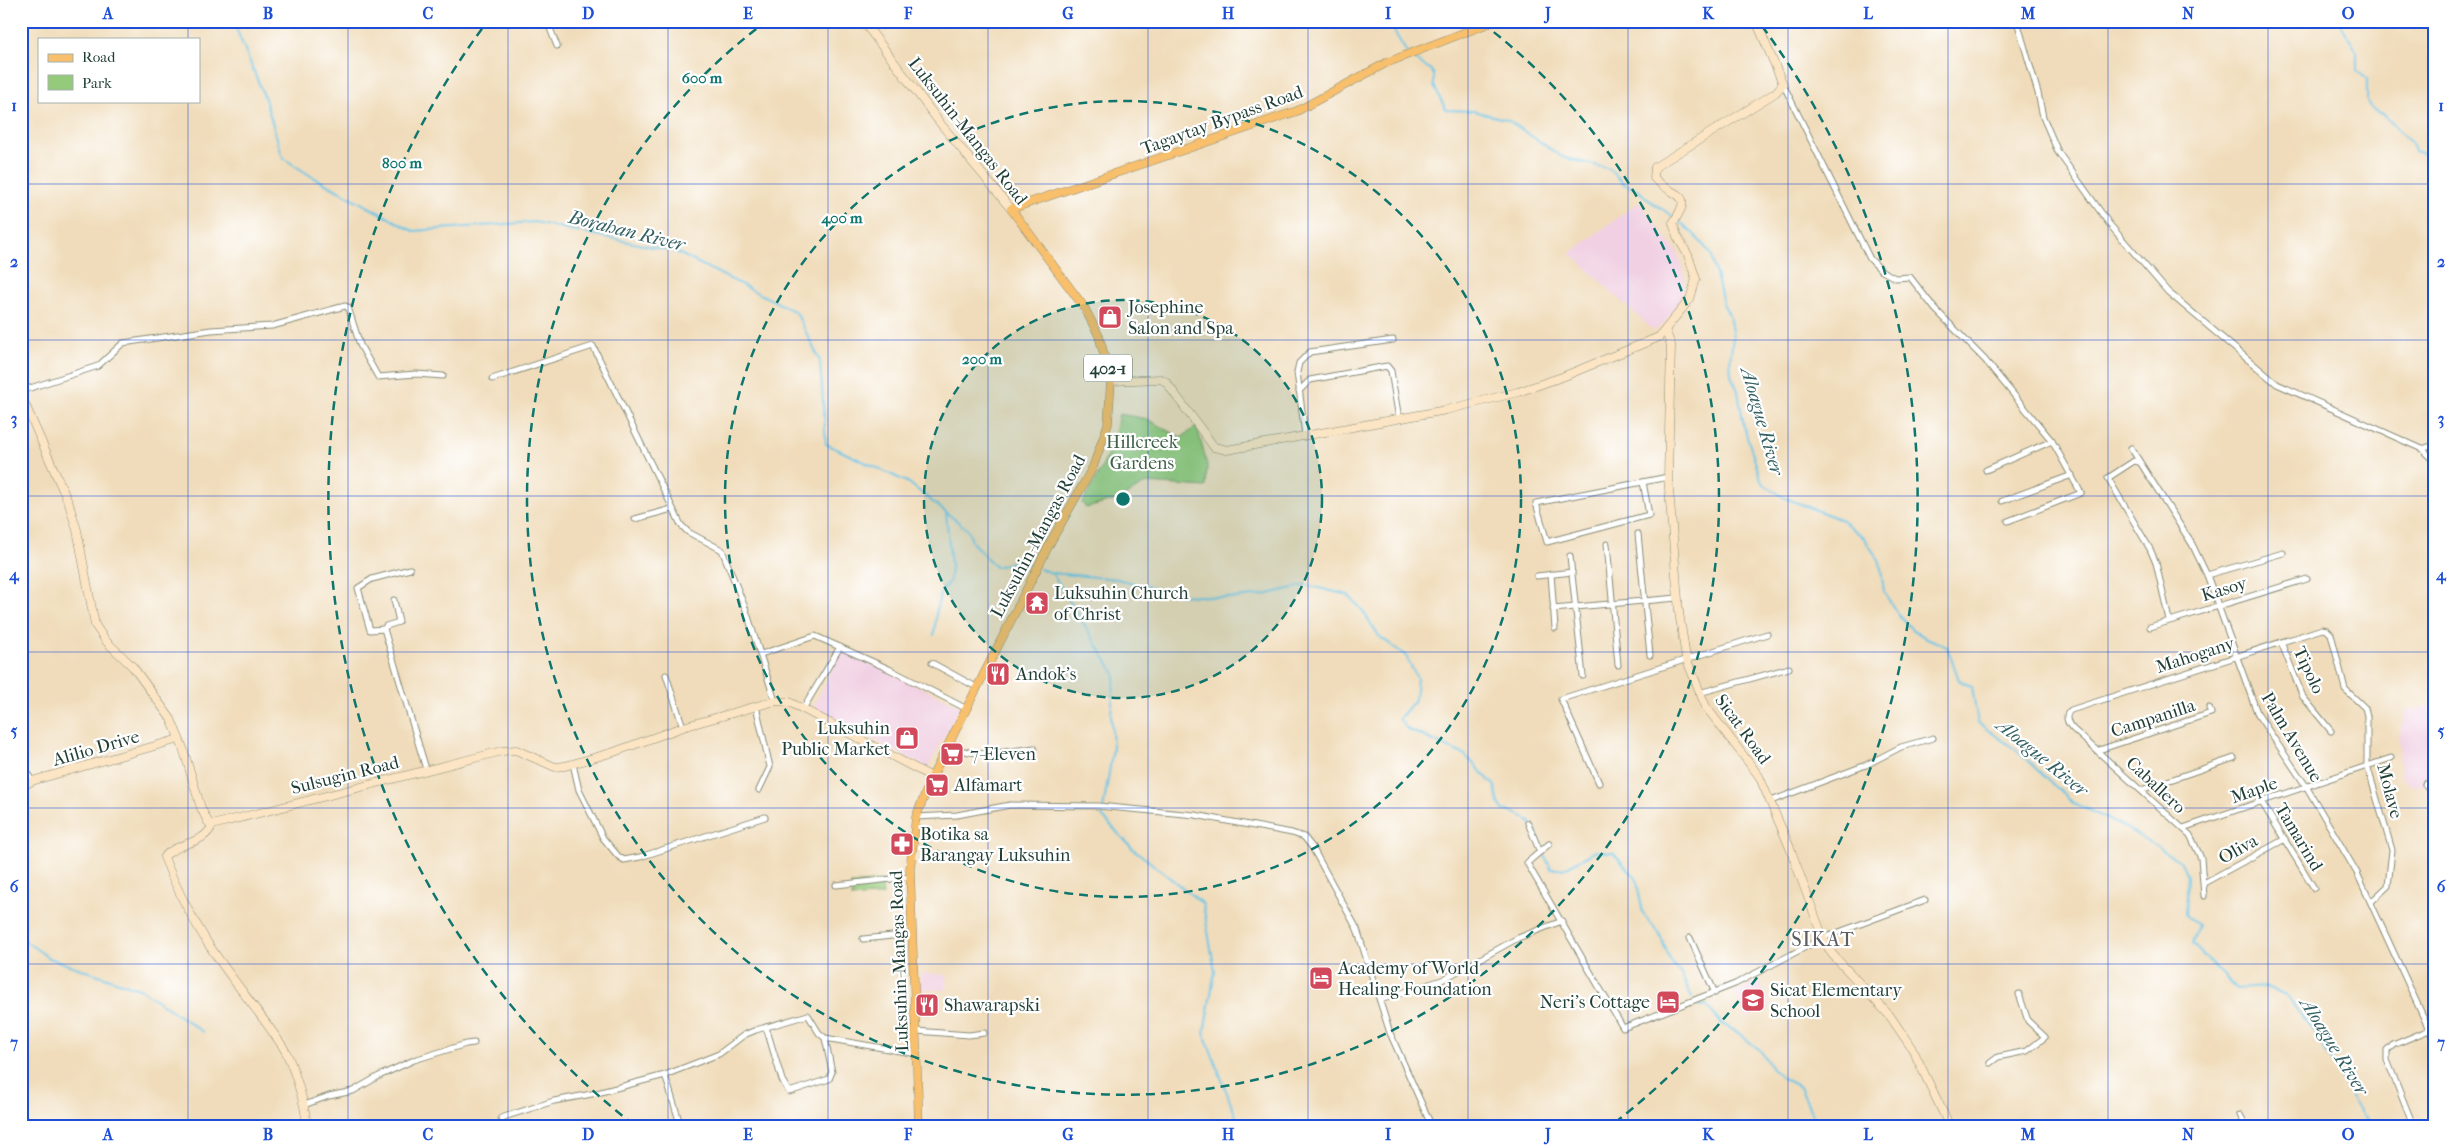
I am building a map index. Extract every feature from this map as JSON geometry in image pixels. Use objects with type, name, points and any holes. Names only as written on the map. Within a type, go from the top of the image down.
[{"type":"main road","name":"Tagaytay Bypass Road","points":[[1010,209],[1297,111],[1386,63],[1494,21]]},
{"type":"main road","name":"Luksuhin-Mangas Road","points":[[919,1127],[910,877],[916,817],[932,777],[1050,543],[1102,446],[1108,424],[1111,381],[1100,336],[1084,307],[1010,209]]},
{"type":"street","points":[[547,21],[557,46]]},
{"type":"street","name":"Luksuhin-Mangas Road","points":[[863,21],[940,123],[1010,209]]},
{"type":"street","points":[[1756,21],[1783,84],[1870,259],[1882,271],[1895,278],[1910,277],[1943,317],[1985,360],[2052,442],[2072,475],[2080,493],[2008,521]]},
{"type":"street","points":[[2026,21],[2018,23],[2043,117],[2058,152],[2110,225],[2168,292],[2266,377],[2277,384],[2422,449],[2434,460]]},
{"type":"street","points":[[1111,381],[1153,378],[1166,382],[1214,447],[1220,450],[1446,410],[1538,386],[1659,337],[1666,332],[1690,299],[1696,279],[1688,254],[1677,236],[1673,223],[1684,206],[1681,197],[1654,178],[1655,167],[1775,93],[1783,84]]},
{"type":"street","points":[[21,391],[98,366],[123,344],[211,330],[272,326],[346,306],[348,307],[360,345],[378,377],[416,374],[443,376]]},
{"type":"street","name":"Sicat Road","points":[[1666,332],[1671,346],[1668,477],[1677,598],[1686,658],[1706,707],[1724,732],[1751,763],[1771,801],[1822,938],[1832,954],[1890,1016],[1912,1050],[1950,1127]]},
{"type":"street","points":[[1304,435],[1297,372],[1298,364],[1310,352],[1393,340]]},
{"type":"street","points":[[492,379],[593,346],[621,400],[672,509],[688,532],[722,550],[761,654],[776,701]]},
{"type":"street","points":[[1299,390],[1310,380],[1387,366],[1391,371],[1399,419]]},
{"type":"street","points":[[21,395],[69,504],[77,530],[95,625],[106,641],[133,667],[171,719],[180,739],[202,808],[208,822],[212,825],[209,833],[171,848],[164,857],[185,904],[206,940],[284,1048],[304,1105],[306,1127]]},
{"type":"street","points":[[1986,470],[2052,442]]},
{"type":"street","points":[[2422,449],[2434,445]]},
{"type":"street","name":"Palm Avenue","points":[[2131,448],[2190,540],[2207,575],[2258,715],[2306,786],[2344,850],[2371,902],[2431,1029],[2434,1040]]},
{"type":"street","points":[[2139,462],[2134,461],[2108,478],[2150,549],[2156,563],[2169,620]]},
{"type":"street","points":[[2002,501],[2072,475]]},
{"type":"street","points":[[1643,482],[1648,515],[1548,542],[1536,503],[1668,477]]},
{"type":"street","points":[[635,520],[672,509]]},
{"type":"street","points":[[1638,534],[1643,601],[1650,655]]},
{"type":"street","points":[[1606,544],[1618,665]]},
{"type":"street","points":[[2207,575],[2283,553]]},
{"type":"street","points":[[1570,556],[1583,676]]},
{"type":"street","points":[[394,600],[399,622],[384,629],[370,630],[358,588],[372,579],[410,569]]},
{"type":"street","points":[[1537,576],[1572,572]]},
{"type":"street","points":[[1551,574],[1555,628]]},
{"type":"street","name":"Kasoy","points":[[2150,627],[2307,579]]},
{"type":"street","points":[[1554,609],[1677,598]]},
{"type":"street","points":[[384,629],[426,769]]},
{"type":"street","name":"Mahogany","points":[[2071,710],[2322,629],[2327,630]]},
{"type":"street","name":"Molave","points":[[2327,630],[2331,634],[2345,689],[2365,708],[2367,716],[2367,765],[2392,850],[2388,886],[2371,902]]},
{"type":"street","points":[[1599,783],[1561,699],[1767,634]]},
{"type":"street","points":[[761,654],[815,636],[889,669],[967,709]]},
{"type":"street","name":"Tipolo","points":[[2281,642],[2303,697],[2331,731]]},
{"type":"street","points":[[803,709],[840,647]]},
{"type":"street","points":[[932,663],[978,688]]},
{"type":"street","points":[[1699,693],[1789,668]]},
{"type":"street","points":[[666,675],[683,726]]},
{"type":"street","name":"Sulsugin Road","points":[[212,825],[502,751],[516,750],[555,767],[573,764],[614,752],[683,726],[776,701],[789,702],[932,777]]},
{"type":"street","points":[[756,706],[770,766],[759,790]]},
{"type":"street","name":"Campanilla","points":[[2098,750],[2211,714],[2209,708]]},
{"type":"street","name":"Caballero","points":[[2071,710],[2067,716],[2070,726],[2190,835],[2201,858],[2204,896]]},
{"type":"street","points":[[1771,801],[1866,765],[1901,747],[1933,738]]},
{"type":"street","name":"Alilio Drive","points":[[21,787],[32,781],[180,739]]},
{"type":"street","points":[[948,746],[969,754],[981,755],[1034,748]]},
{"type":"street","points":[[2141,790],[2234,758]]},
{"type":"street","name":"Maple","points":[[2183,828],[2391,758]]},
{"type":"street","points":[[21,764],[32,781]]},
{"type":"street","points":[[573,764],[579,790],[603,838],[618,856],[624,860],[658,851],[764,816]]},
{"type":"street","points":[[2425,784],[2434,794]]},
{"type":"street","name":"Tamarind","points":[[2261,802],[2314,888]]},
{"type":"street","points":[[916,817],[957,815],[1010,805],[1110,806],[1225,820],[1292,832],[1304,837],[1312,847],[1357,929],[1390,1033],[1432,1127]]},
{"type":"street","points":[[1528,822],[1540,852]]},
{"type":"street","name":"Oliva","points":[[2204,883],[2284,840]]},
{"type":"street","points":[[1549,844],[1527,863],[1623,1028],[1715,993],[1822,938],[1925,900]]},
{"type":"street","points":[[836,885],[910,877]]},
{"type":"street","points":[[1380,1000],[1442,980],[1518,938],[1562,921]]},
{"type":"street","points":[[863,939],[912,934]]},
{"type":"street","points":[[1690,938],[1715,993]]},
{"type":"street","points":[[1990,1062],[1998,1057],[2026,1051],[2045,1037],[2028,1021],[2019,994]]},
{"type":"street","points":[[501,1118],[554,1101],[597,1093],[665,1075],[719,1054],[744,1035],[808,1015],[819,1033],[825,1038],[917,1054]]},
{"type":"street","points":[[766,1027],[782,1080],[789,1092],[829,1079],[832,1072],[825,1038]]},
{"type":"street","points":[[2418,1127],[2411,1120],[2387,1060],[2387,1051],[2393,1044],[2431,1029]]},
{"type":"street","points":[[916,1031],[969,1036],[984,1033]]},
{"type":"street","points":[[304,1105],[362,1087],[379,1076],[414,1060],[474,1043]]},
{"type":"street","points":[[665,1075],[681,1127]]},
{"type":"street","points":[[2240,1115],[2247,1127]]},
{"type":"street","points":[[976,1127],[1038,1124]]},
{"type":"shaded area","points":[[1639,202],[1678,253],[1685,279],[1683,293],[1675,308],[1665,322],[1654,331],[1570,253]]},
{"type":"shaded area","name":"Luksuhin Public Market","points":[[842,650],[960,706],[928,768],[813,708]]},
{"type":"shaded area","points":[[2434,705],[2434,766],[2429,785],[2414,787],[2401,777],[2399,738],[2406,711]]},
{"type":"shaded area","points":[[921,973],[947,975],[946,990],[921,989]]},
{"type":"shaded area","name":"Sicat Elementary School","points":[[1759,981],[1771,1007],[1746,1018],[1735,992]]},
{"type":"green space","name":"Hillcreek Gardens","points":[[1119,414],[1147,419],[1181,438],[1197,426],[1207,465],[1206,487],[1147,483],[1117,500],[1086,508],[1082,503],[1105,460],[1114,438]]},
{"type":"green space","points":[[881,881],[883,895],[852,898],[851,884]]},
{"type":"waterway","name":"Borahan River","points":[[233,21],[264,96],[283,158],[311,176],[413,231],[534,222],[676,252],[796,312],[820,361],[826,444],[909,483],[968,530],[972,542],[995,567],[1018,561],[1035,567]]},
{"type":"waterway","name":"Aloague River","points":[[1388,21],[1407,53]]},
{"type":"waterway","points":[[2339,21],[2357,52],[2357,71],[2367,79],[2367,100],[2373,110],[2384,115],[2410,142],[2414,151],[2434,157]]},
{"type":"waterway","name":"Aloague River","points":[[1410,57],[1430,69],[1434,75],[1434,86],[1446,110],[1474,111],[1508,120],[1562,157],[1610,169],[1624,184],[1638,190],[1650,201],[1674,217]]},
{"type":"waterway","name":"Aloague River","points":[[1677,220],[1693,233],[1711,254],[1723,303],[1729,315],[1733,337],[1730,360],[1731,375],[1738,391],[1744,427],[1762,483],[1785,498],[1842,520],[1864,538],[1880,562],[1884,592],[1897,613],[1914,632],[1947,647],[1959,680],[1972,687],[1978,723],[2016,750],[2072,802],[2126,828],[2180,861],[2187,876],[2185,915],[2198,925],[2192,944],[2237,989],[2266,987],[2286,995],[2326,1050],[2355,1104],[2372,1127]]},
{"type":"waterway","points":[[934,635],[937,607],[941,592],[950,580],[951,566],[946,512]]},
{"type":"waterway","name":"Borahan River","points":[[1040,569],[1052,573],[1115,674],[1111,714],[1113,748],[1102,816],[1132,848],[1203,904],[1215,971],[1204,1033],[1240,1127]]},
{"type":"waterway","name":"Borahan River","points":[[1052,573],[1117,579],[1180,595],[1235,598],[1264,595],[1306,585],[1348,595],[1362,610],[1379,636],[1406,656],[1417,678],[1415,700],[1399,719],[1407,729],[1465,755],[1495,786],[1498,801],[1503,810],[1520,815],[1529,821],[1542,847]]},
{"type":"waterway","name":"Borahan River","points":[[1543,852],[1551,869],[1563,869],[1596,851],[1613,853],[1636,878],[1643,914],[1659,933],[1671,962],[1682,976],[1692,998]]},
{"type":"waterway","points":[[21,938],[49,958],[142,990],[203,1032]]},
{"type":"waterway","name":"Borahan River","points":[[1696,1002],[1699,1006],[1706,1005],[1722,1024],[1737,1032],[1760,1050],[1772,1069],[1784,1079],[1800,1087],[1818,1127]]},
{"type":"place","name":"Josephine Salon and Spa","points":[[1110,317]]},
{"type":"place","name":"Luksuhin Church of Christ","points":[[1037,603]]},
{"type":"place","name":"Andok's","points":[[998,674]]},
{"type":"place","name":"Luksuhin Public Market","points":[[907,738]]},
{"type":"place","name":"7-Eleven","points":[[952,754]]},
{"type":"place","name":"Alfamart","points":[[937,785]]},
{"type":"place","name":"Botika sa Barangay Luksuhin","points":[[902,844]]},
{"type":"place","name":"Academy of World Healing Foundation","points":[[1321,978]]},
{"type":"place","name":"Sicat Elementary School","points":[[1753,1000]]},
{"type":"place","name":"Neri’s Cottage","points":[[1668,1002]]},
{"type":"place","name":"Shawarapski","points":[[927,1005]]},
{"type":"district","name":"SIKAT","points":[[1823,939]]}]
